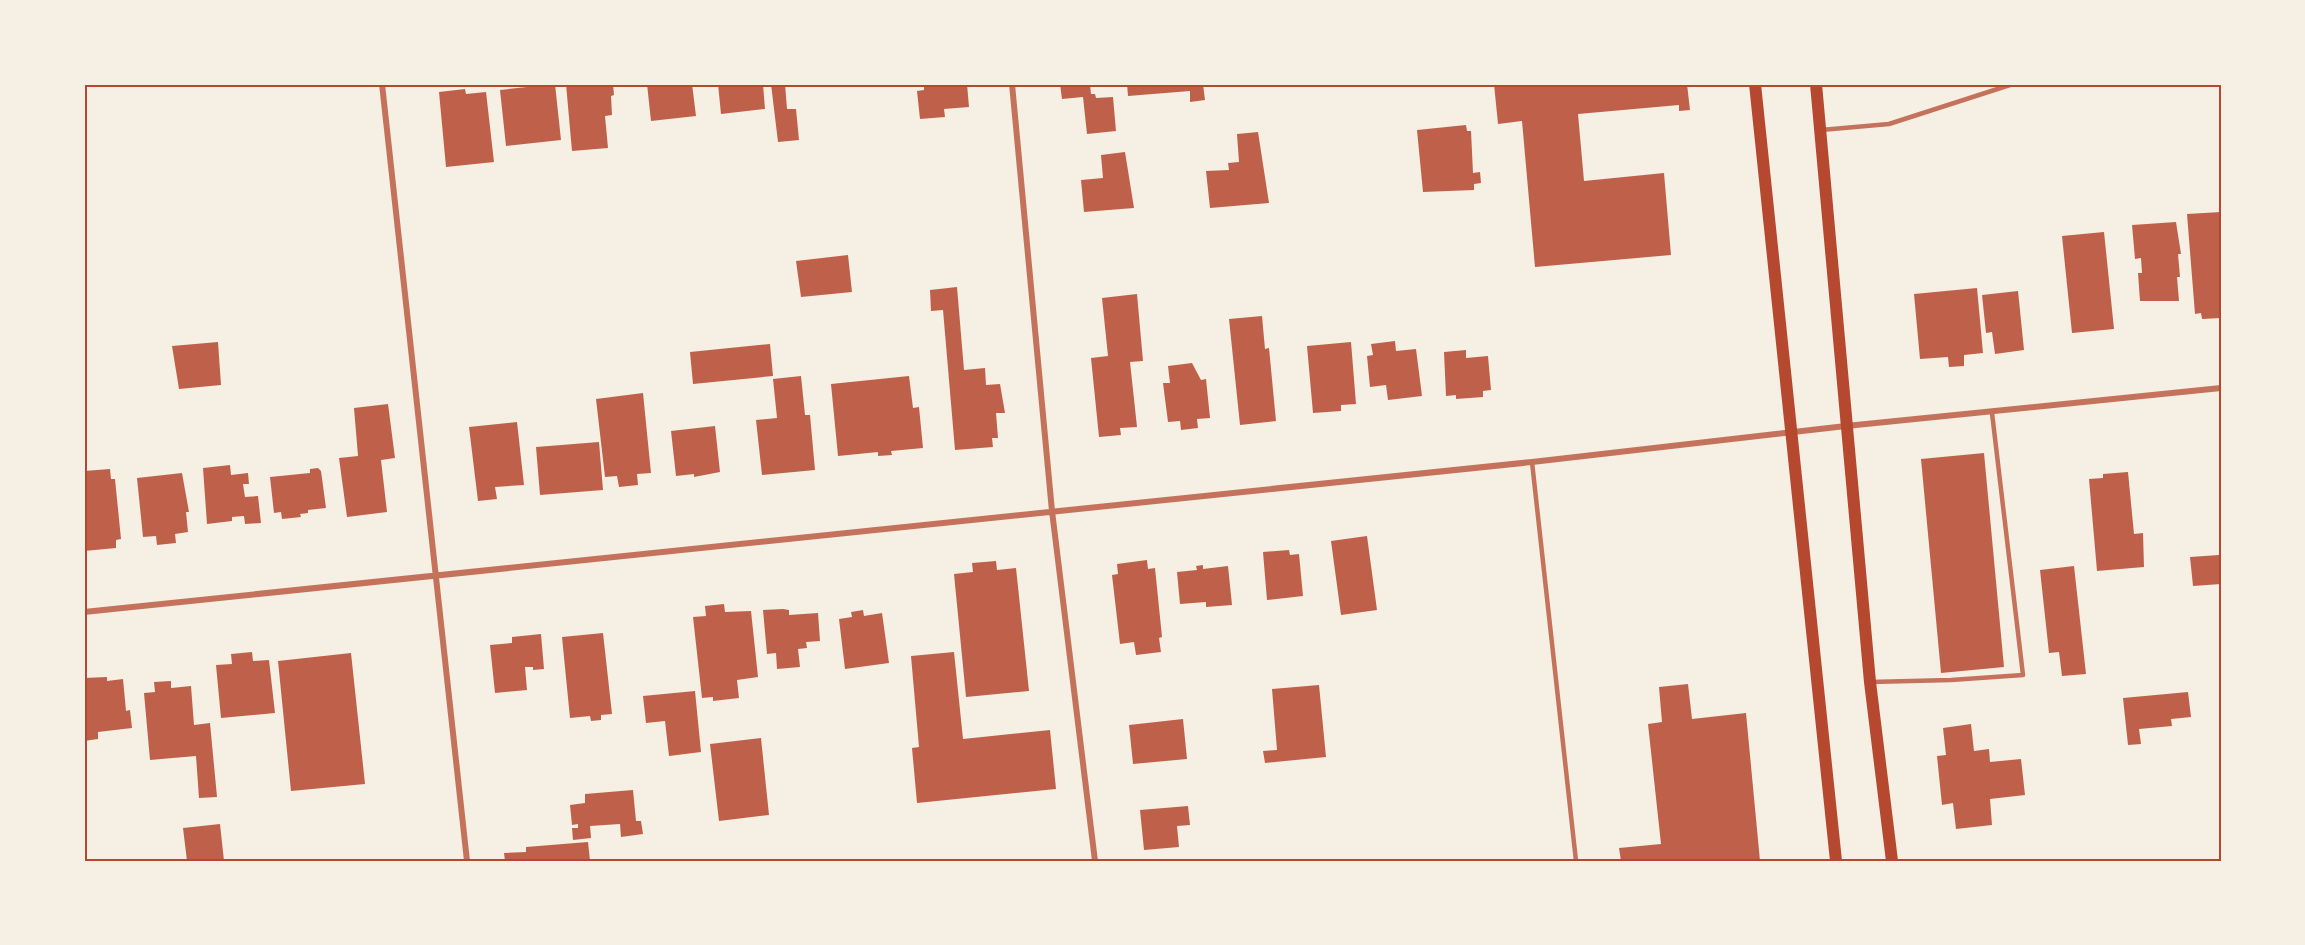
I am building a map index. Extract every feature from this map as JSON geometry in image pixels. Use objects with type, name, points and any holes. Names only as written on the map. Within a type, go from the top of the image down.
[{"type":"main road","points":[[1755,84],[1836,861]]},
{"type":"main road","points":[[1816,84],[1870,682],[1892,861]]},
{"type":"street","points":[[382,84],[467,861]]},
{"type":"street","points":[[1012,84],[1052,511],[1095,861]]},
{"type":"street","points":[[84,612],[2221,388]]},
{"type":"lane","points":[[1821,130],[1889,124],[2013,84]]},
{"type":"lane","points":[[1870,682],[2023,675],[1992,413]]},
{"type":"lane","points":[[1532,462],[1576,861]]},
{"type":"building","points":[[536,84],[555,84],[561,140],[506,146],[500,90],[536,86]]},
{"type":"building","points":[[566,84],[613,84],[612,115],[605,116],[608,148],[572,151]]},
{"type":"building","points":[[647,84],[692,84],[696,116],[651,121]]},
{"type":"building","points":[[718,84],[763,84],[765,109],[721,114]]},
{"type":"building","points":[[771,84],[785,84],[787,109],[796,109],[799,140],[778,142]]},
{"type":"building","points":[[924,84],[967,84],[969,107],[944,109],[945,117],[920,119],[917,91],[924,90]]},
{"type":"building","points":[[1060,84],[1090,84],[1091,94],[1095,94],[1096,98],[1113,97],[1116,131],[1087,134],[1083,97],[1062,99]]},
{"type":"building","points":[[1127,84],[1203,84],[1205,100],[1190,102],[1190,91],[1128,96]]},
{"type":"building","points":[[1494,84],[1687,84],[1690,110],[1679,111],[1679,105],[1578,114],[1584,181],[1664,173],[1671,255],[1535,267],[1522,121],[1498,124]]},
{"type":"building","points":[[465,89],[466,94],[486,92],[494,162],[446,167],[439,92]]},
{"type":"building","points":[[1466,125],[1467,131],[1471,131],[1473,173],[1480,172],[1481,183],[1474,184],[1474,190],[1423,192],[1417,130]]},
{"type":"building","points":[[1258,132],[1269,203],[1210,208],[1206,171],[1229,170],[1228,163],[1239,162],[1237,134]]},
{"type":"building","points":[[1125,152],[1134,208],[1084,212],[1081,180],[1103,178],[1101,155]]},
{"type":"building","points":[[2221,212],[2221,318],[2202,319],[2201,313],[2195,314],[2187,214]]},
{"type":"building","points":[[2176,222],[2181,254],[2178,254],[2180,277],[2177,277],[2179,301],[2140,301],[2138,273],[2142,273],[2141,258],[2135,259],[2132,225]]},
{"type":"building","points":[[2104,232],[2114,329],[2072,333],[2062,236]]},
{"type":"building","points":[[848,255],[852,292],[801,297],[796,261]]},
{"type":"building","points":[[957,287],[964,370],[985,368],[986,385],[1000,384],[1005,413],[996,413],[998,438],[992,438],[993,447],[955,450],[943,310],[931,311],[930,290]]},
{"type":"building","points":[[1977,288],[1983,353],[1964,355],[1964,366],[1949,367],[1948,357],[1920,359],[1914,294]]},
{"type":"building","points":[[2018,291],[2024,350],[1995,354],[1992,332],[1986,333],[1982,295]]},
{"type":"building","points":[[1137,294],[1143,361],[1130,362],[1137,427],[1120,428],[1121,435],[1099,437],[1091,358],[1108,356],[1102,298]]},
{"type":"building","points":[[1262,316],[1265,349],[1269,348],[1276,421],[1240,425],[1229,319]]},
{"type":"building","points":[[1395,341],[1396,351],[1416,349],[1422,396],[1388,400],[1386,385],[1370,387],[1367,356],[1373,355],[1371,344]]},
{"type":"building","points":[[218,342],[221,385],[179,389],[172,346]]},
{"type":"building","points":[[1351,342],[1356,404],[1341,405],[1341,411],[1313,413],[1307,346]]},
{"type":"building","points":[[770,344],[773,376],[693,384],[690,352]]},
{"type":"building","points":[[1466,350],[1466,358],[1488,356],[1491,390],[1483,391],[1483,397],[1456,399],[1456,395],[1446,396],[1444,352]]},
{"type":"building","points":[[1192,363],[1201,380],[1206,379],[1210,418],[1197,419],[1198,428],[1181,430],[1180,421],[1168,422],[1163,383],[1170,383],[1168,366]]},
{"type":"building","points":[[801,376],[805,415],[810,415],[815,470],[762,475],[756,420],[777,418],[773,379]]},
{"type":"building","points":[[909,376],[913,408],[919,407],[923,448],[891,451],[892,455],[878,456],[878,452],[838,456],[831,384]]},
{"type":"building","points":[[643,393],[651,473],[637,474],[638,485],[619,487],[617,476],[605,477],[596,399]]},
{"type":"building","points":[[388,404],[395,458],[381,460],[387,512],[347,517],[339,458],[358,456],[354,408]]},
{"type":"building","points":[[517,422],[524,485],[495,487],[497,499],[478,501],[469,427]]},
{"type":"building","points":[[715,426],[720,472],[694,477],[694,474],[676,476],[671,431]]},
{"type":"building","points":[[599,442],[603,490],[540,495],[536,447]]},
{"type":"building","points":[[1984,453],[2004,667],[1941,673],[1921,459]]},
{"type":"building","points":[[230,465],[231,475],[248,473],[249,484],[243,484],[245,497],[258,496],[261,523],[245,524],[244,516],[232,517],[232,521],[207,524],[203,468]]},
{"type":"building","points":[[318,468],[321,471],[326,508],[308,510],[308,513],[300,514],[301,517],[282,519],[281,512],[274,513],[270,477],[310,473],[310,469]]},
{"type":"building","points":[[110,469],[111,479],[115,479],[121,539],[116,540],[116,548],[84,551],[84,471]]},
{"type":"building","points":[[2128,472],[2134,534],[2143,533],[2144,567],[2097,571],[2089,479],[2103,478],[2103,474]]},
{"type":"building","points":[[182,473],[189,512],[186,512],[188,532],[175,534],[176,543],[157,545],[156,536],[143,537],[137,478]]},
{"type":"building","points":[[1367,536],[1377,610],[1341,615],[1331,541]]},
{"type":"building","points":[[1289,550],[1290,555],[1299,554],[1303,596],[1267,600],[1263,552]]},
{"type":"building","points":[[2219,555],[2221,584],[2193,586],[2190,557]]},
{"type":"building","points":[[1147,560],[1148,569],[1155,568],[1162,637],[1159,638],[1161,652],[1136,655],[1134,642],[1120,644],[1112,575],[1118,574],[1117,564]]},
{"type":"building","points":[[996,561],[997,570],[1016,568],[1029,691],[966,697],[954,574],[973,572],[972,563]]},
{"type":"building","points":[[1203,565],[1203,569],[1228,566],[1232,605],[1206,607],[1206,602],[1180,604],[1177,572],[1197,570],[1196,566]]},
{"type":"building","points":[[2074,566],[2086,674],[2062,676],[2059,652],[2049,653],[2040,570]]},
{"type":"building","points":[[724,604],[725,612],[751,611],[758,677],[737,680],[739,698],[713,701],[713,697],[702,698],[693,617],[706,616],[705,606]]},
{"type":"building","points":[[763,610],[789,610],[789,615],[818,613],[820,641],[806,642],[807,648],[798,649],[800,667],[777,669],[776,653],[767,654]]},
{"type":"building","points":[[863,610],[864,616],[882,613],[889,663],[845,669],[839,619],[852,617],[851,612]]},
{"type":"building","points":[[603,633],[612,714],[601,715],[601,720],[591,721],[590,716],[570,718],[562,637]]},
{"type":"building","points":[[541,634],[544,669],[533,670],[533,667],[525,667],[527,690],[495,693],[490,645],[512,643],[512,637]]},
{"type":"building","points":[[252,652],[253,661],[269,660],[275,713],[221,718],[216,665],[232,664],[231,654]]},
{"type":"building","points":[[954,652],[963,739],[1050,730],[1056,789],[917,803],[912,748],[919,747],[911,656]]},
{"type":"building","points":[[351,653],[365,784],[291,791],[278,661]]},
{"type":"building","points":[[107,677],[107,681],[123,679],[126,711],[130,710],[132,728],[98,732],[98,739],[84,741],[84,678]]},
{"type":"building","points":[[171,681],[171,688],[191,686],[194,725],[210,723],[217,797],[199,798],[196,756],[150,760],[144,693],[155,692],[154,682]]},
{"type":"building","points":[[1688,684],[1692,719],[1746,713],[1760,861],[1621,861],[1619,848],[1661,844],[1648,724],[1662,722],[1659,687]]},
{"type":"building","points":[[1319,685],[1326,757],[1265,763],[1263,751],[1277,750],[1272,689]]},
{"type":"building","points":[[695,691],[701,752],[669,756],[665,721],[646,723],[643,696]]},
{"type":"building","points":[[2188,692],[2191,717],[2171,719],[2172,726],[2139,729],[2141,744],[2128,745],[2123,698]]},
{"type":"building","points":[[1183,719],[1187,759],[1133,764],[1129,725]]},
{"type":"building","points":[[1971,724],[1974,751],[1989,749],[1990,762],[2021,759],[2025,795],[1990,799],[1992,825],[1956,829],[1953,803],[1942,805],[1937,756],[1946,755],[1943,728]]},
{"type":"building","points":[[761,738],[769,815],[719,821],[710,744]]},
{"type":"building","points":[[633,790],[636,821],[641,821],[643,834],[621,837],[620,824],[590,826],[591,838],[573,840],[572,828],[578,828],[578,824],[572,825],[570,805],[585,803],[585,794]]},
{"type":"building","points":[[1188,806],[1190,825],[1177,826],[1179,847],[1144,850],[1140,810]]},
{"type":"building","points":[[220,824],[224,861],[187,861],[183,828]]},
{"type":"building","points":[[588,842],[590,861],[505,861],[504,853],[526,852],[526,847]]}]
